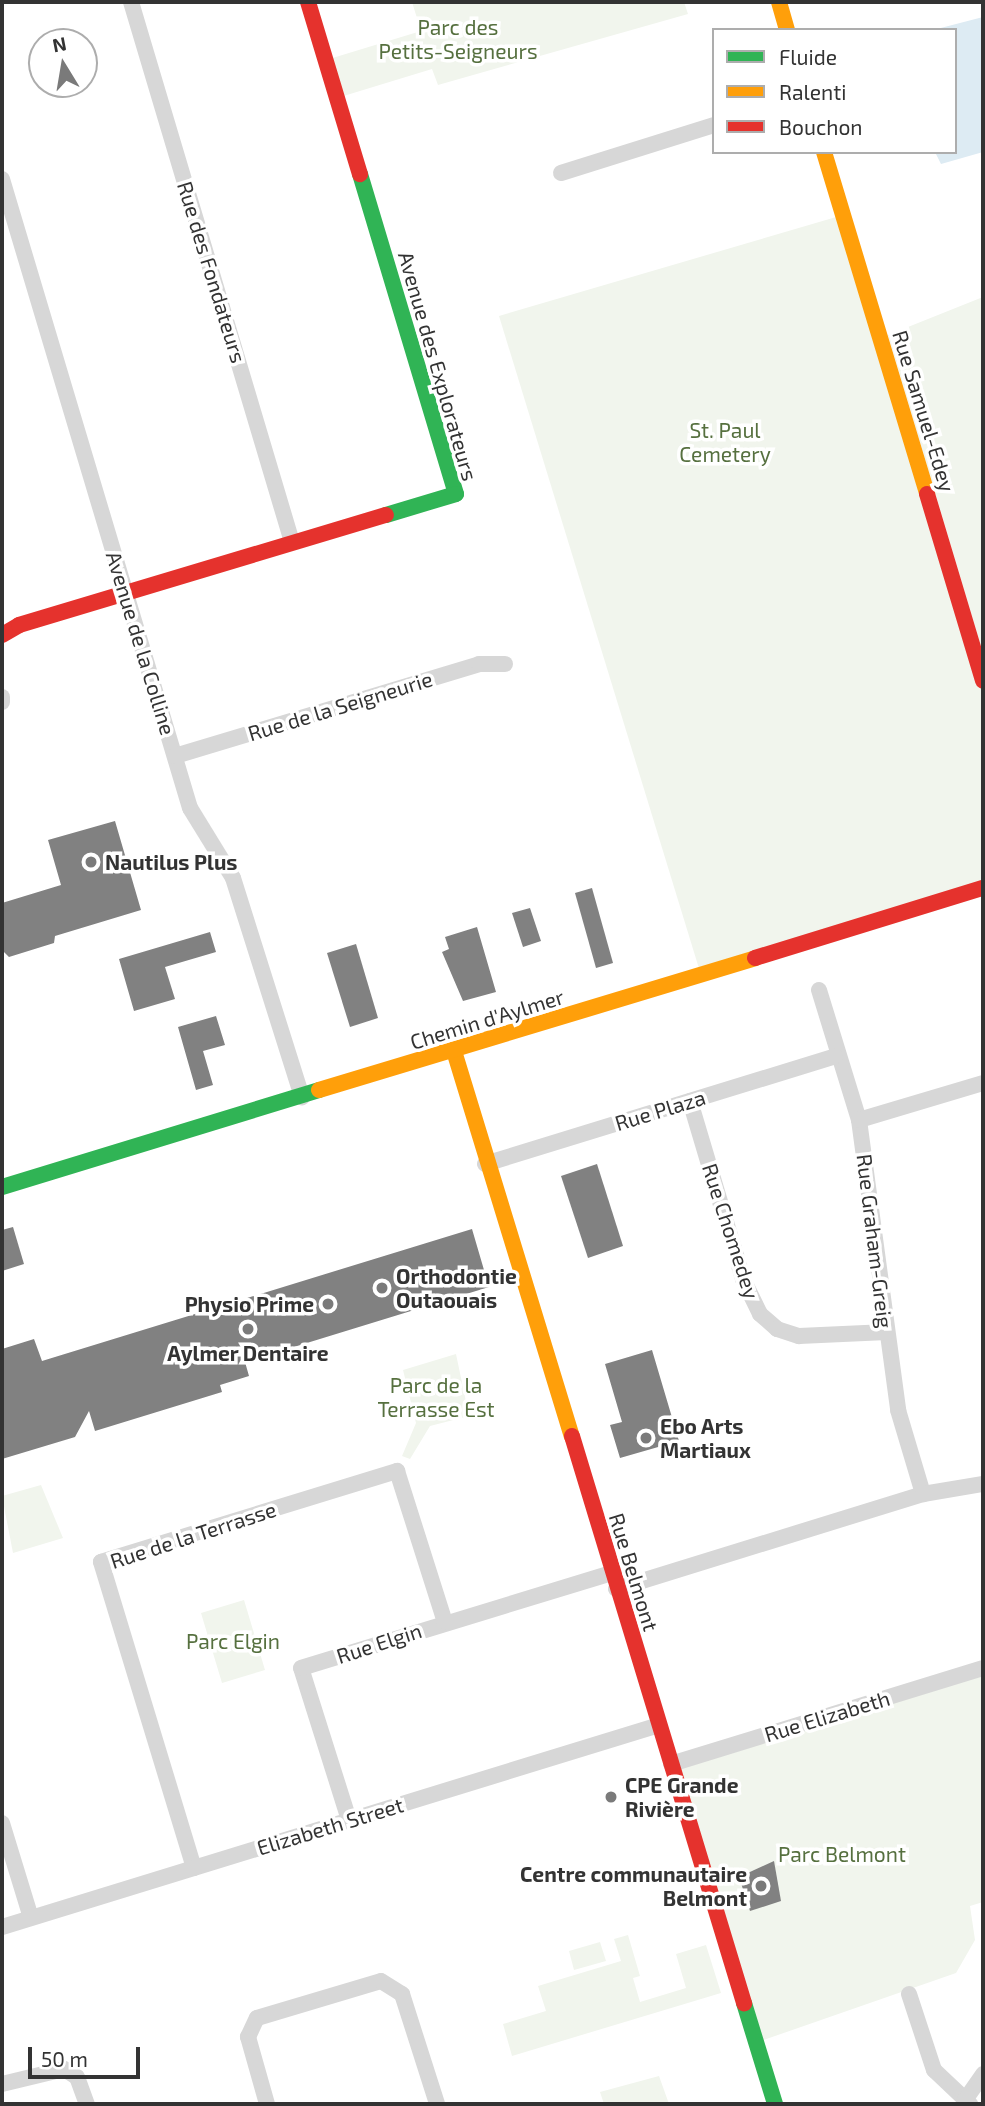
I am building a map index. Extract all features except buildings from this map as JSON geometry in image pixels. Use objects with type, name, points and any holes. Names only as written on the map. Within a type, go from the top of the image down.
[{"type":"street","name":"Rue des Fondateurs","points":[[131,2],[292,541]]},
{"type":"street","name":"Avenue des Explorateurs","points":[[2,635],[125,592],[456,494],[308,2]]},
{"type":"street","points":[[779,2],[786,28]]},
{"type":"street","points":[[561,173],[712,126]]},
{"type":"street","name":"Rue Samuel-Edey","points":[[825,154],[983,681]]},
{"type":"street","name":"Avenue de la Colline","points":[[2,180],[190,808],[233,878],[302,1097]]},
{"type":"street","name":"Rue de la Seigneurie","points":[[175,756],[479,664],[505,664]]},
{"type":"street","name":"Chemin d'Aylmer","points":[[2,1187],[983,888]]},
{"type":"street","name":"Rue Graham-Greig","points":[[819,990],[835,1056],[859,1120],[898,1410],[923,1494]]},
{"type":"street","name":"Rue Belmont","points":[[454,1051],[485,1164],[775,2104]]},
{"type":"street","name":"Rue Plaza","points":[[485,1164],[835,1056]]},
{"type":"street","points":[[859,1120],[983,1083]]},
{"type":"street","name":"Rue Chomedey","points":[[690,1101],[743,1279],[760,1314],[777,1329],[799,1336],[887,1332]]},
{"type":"street","name":"Rue de la Terrasse","points":[[194,1868],[101,1562],[397,1471],[445,1622]]},
{"type":"street","name":"Rue Elgin","points":[[349,1821],[300,1668],[445,1622],[614,1581],[923,1494],[983,1484]]},
{"type":"street","name":"Rue Elizabeth","points":[[671,1764],[982,1674]]},
{"type":"street","name":"Elizabeth Street","points":[[2,1927],[659,1725]]},
{"type":"street","points":[[2,1823],[31,1919]]},
{"type":"street","points":[[267,2104],[248,2037],[257,2018],[381,1981],[402,1994],[437,2104]]},
{"type":"street","points":[[909,1994],[934,2070],[967,2102],[983,2074]]},
{"type":"street","points":[[2,2084],[64,2069],[77,2077],[87,2104]]},
{"type":"green space","name":"Parc des Petits-Seigneurs","points":[[412,2],[684,2],[688,14],[438,85],[432,69],[337,98],[326,60],[421,31]]},
{"type":"green space","name":"St. Paul Cemetery","points":[[843,215],[983,681],[983,888],[701,975],[499,316]]},
{"type":"green space","points":[[983,297],[983,653],[888,335]]},
{"type":"green space","name":"Parc de la Terrasse Est","points":[[456,1354],[469,1416],[430,1426],[410,1459],[402,1456],[416,1423],[403,1370]]},
{"type":"green space","points":[[41,1485],[63,1538],[13,1553],[2,1496]]},
{"type":"green space","name":"Parc Elgin","points":[[244,1600],[265,1670],[222,1683],[201,1613]]},
{"type":"green space","name":"Parc Belmont","points":[[979,1670],[983,1685],[983,1902],[970,1906],[975,1940],[956,1973],[755,2043],[671,1764]]},
{"type":"green space","points":[[628,1935],[640,1976],[633,1978],[640,2002],[686,1988],[676,1954],[706,1945],[721,1993],[512,2056],[503,2024],[546,2011],[538,1986],[621,1961],[614,1939]]},
{"type":"green space","points":[[600,1942],[606,1961],[574,1970],[569,1951]]},
{"type":"green space","points":[[659,2076],[669,2104],[604,2104],[600,2092]]},
{"type":"shaded area","points":[[983,17],[983,152],[941,164],[936,154],[957,154],[957,28],[941,28]]},
{"type":"traffic: fast","points":[[360,174],[456,494],[386,515]]},
{"type":"traffic: fast","points":[[2,1187],[319,1090]]},
{"type":"traffic: fast","points":[[744,2003],[775,2104]]},
{"type":"traffic: slow","points":[[779,2],[786,28]]},
{"type":"traffic: slow","points":[[825,154],[927,494]]},
{"type":"traffic: slow","points":[[319,1090],[755,958]]},
{"type":"traffic: slow","points":[[454,1051],[572,1436]]},
{"type":"traffic: jam","points":[[308,2],[360,174]]},
{"type":"traffic: jam","points":[[927,494],[983,681]]},
{"type":"traffic: jam","points":[[2,635],[19,625],[386,515]]},
{"type":"traffic: jam","points":[[755,958],[983,888]]},
{"type":"traffic: jam","points":[[572,1436],[744,2003]]},
{"type":"place","name":"Nautilus Plus","points":[[91,862]]},
{"type":"place","name":"Orthodontie Outaouais","points":[[382,1288]]},
{"type":"place","name":"Physio Prime","points":[[328,1304]]},
{"type":"place","name":"Aylmer Dentaire","points":[[248,1329]]},
{"type":"place","name":"Ebo Arts Martiaux","points":[[646,1438]]},
{"type":"place","name":"CPE Grande Rivière","points":[[611,1797]]},
{"type":"place","name":"Centre communautaire Belmont","points":[[761,1886]]}]
